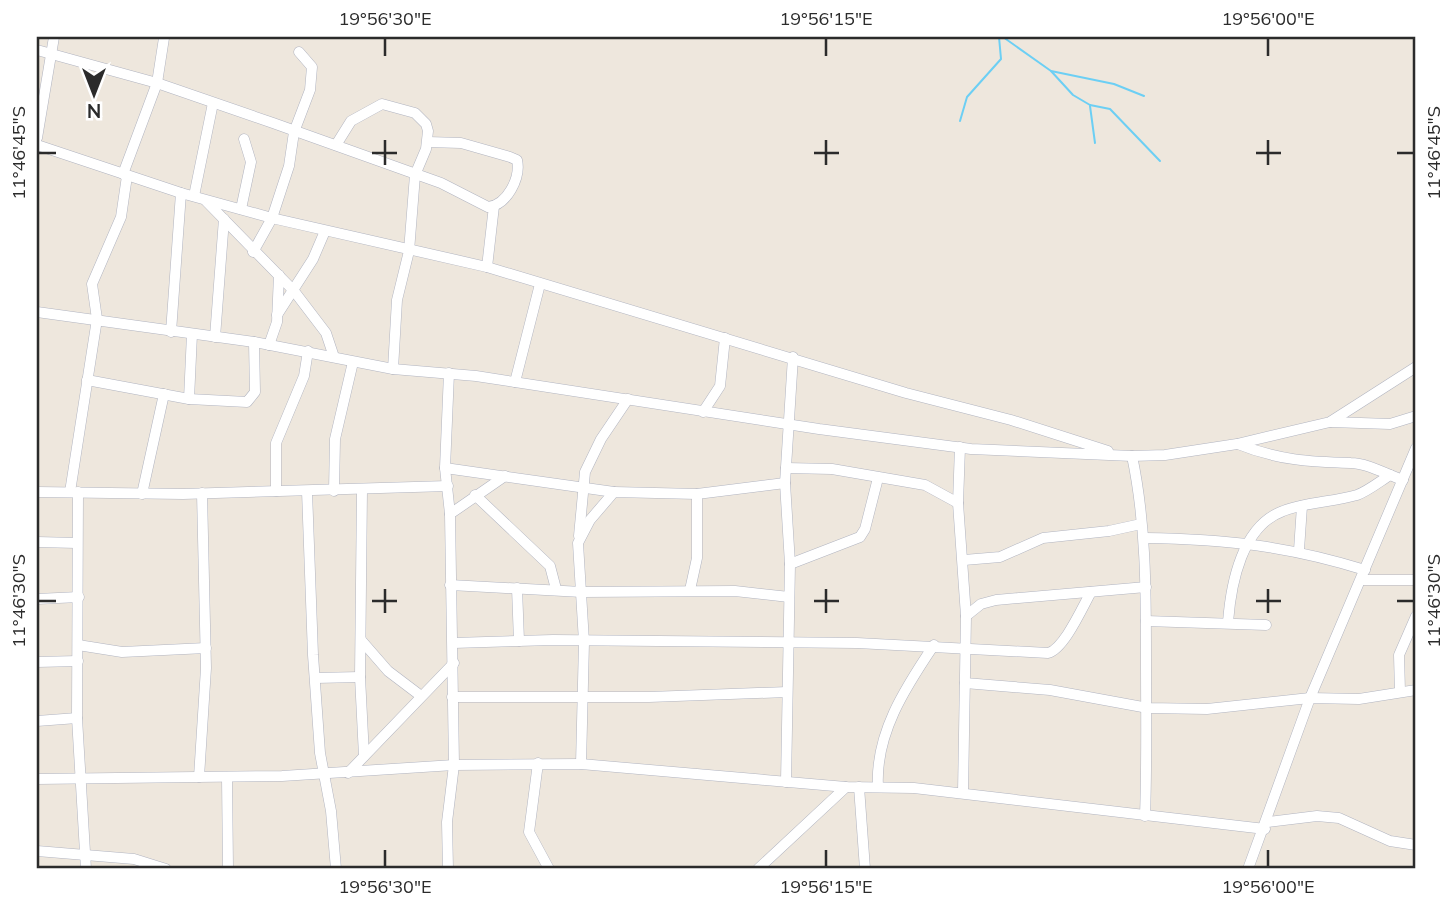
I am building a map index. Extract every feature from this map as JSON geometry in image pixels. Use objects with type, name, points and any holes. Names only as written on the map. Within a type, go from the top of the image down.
[{"type":"street","points":[[37,138],[54,37]]},
{"type":"street","points":[[86,869],[77,718],[79,597],[74,492],[97,319],[92,284],[121,217],[125,175],[157,83],[164,38]]},
{"type":"street","points":[[37,50],[157,83],[441,183],[483,205],[494,206]]},
{"type":"street","points":[[253,252],[272,218],[289,166],[294,132],[311,83],[312,67],[299,52]]},
{"type":"street","points":[[199,197],[213,103]]},
{"type":"street","points":[[336,145],[351,121],[382,104],[415,113],[426,124],[428,142],[415,175],[409,251],[395,311],[393,369]]},
{"type":"street","points":[[241,209],[251,162],[244,139]]},
{"type":"street","points":[[428,142],[461,143],[517,160],[517,178],[510,191],[494,206],[487,267]]},
{"type":"street","points":[[37,145],[181,193],[272,218],[487,267],[906,393],[1011,419],[1118,454]]},
{"type":"street","points":[[171,332],[181,193]]},
{"type":"street","points":[[199,197],[294,291],[326,333],[334,357]]},
{"type":"street","points":[[215,337],[224,219]]},
{"type":"street","points":[[277,315],[294,291],[326,231]]},
{"type":"street","points":[[269,345],[277,315],[279,275]]},
{"type":"street","points":[[515,382],[540,284]]},
{"type":"street","points":[[37,312],[254,342],[393,369],[515,382],[790,425],[960,447],[1149,456],[1237,444],[1330,422],[1390,424],[1416,416]]},
{"type":"street","points":[[189,399],[192,334]]},
{"type":"street","points":[[703,412],[720,386],[725,338]]},
{"type":"street","points":[[87,380],[189,399],[231,404],[252,400],[255,392],[254,342]]},
{"type":"street","points":[[276,491],[276,443],[304,376],[308,351]]},
{"type":"street","points":[[786,782],[790,564],[785,482],[793,357]]},
{"type":"street","points":[[334,491],[335,439],[353,362]]},
{"type":"street","points":[[1330,422],[1416,367]]},
{"type":"street","points":[[448,869],[447,822],[454,765],[450,514],[445,468],[449,373]]},
{"type":"street","points":[[142,494],[164,394]]},
{"type":"street","points":[[582,764],[584,642],[579,543],[582,487],[585,472],[601,439],[628,399]]},
{"type":"street","points":[[1237,444],[1267,456],[1332,465],[1352,462],[1403,480]]},
{"type":"street","points":[[960,447],[958,503],[966,616],[963,793]]},
{"type":"street","points":[[1248,869],[1310,698],[1416,448]]},
{"type":"street","points":[[1132,456],[1137,473],[1140,524],[1144,538],[1146,587],[1148,708],[1145,816]]},
{"type":"street","points":[[1137,473],[1149,456]]},
{"type":"street","points":[[445,468],[614,492],[697,494],[785,482]]},
{"type":"street","points":[[786,468],[832,469],[925,485],[958,503]]},
{"type":"street","points":[[1228,622],[1233,586],[1247,542],[1272,517],[1302,506],[1359,494],[1390,475]]},
{"type":"street","points":[[450,514],[506,476]]},
{"type":"street","points":[[790,564],[860,537],[865,529],[878,478]]},
{"type":"street","points":[[37,492],[142,494],[448,486]]},
{"type":"street","points":[[362,490],[360,677],[364,756]]},
{"type":"street","points":[[307,491],[315,678],[323,773],[331,811],[336,869]]},
{"type":"street","points":[[579,543],[590,520],[614,492]]},
{"type":"street","points":[[199,777],[206,648],[202,493]]},
{"type":"street","points":[[690,590],[697,558],[697,494]]},
{"type":"street","points":[[475,495],[550,566],[556,589]]},
{"type":"street","points":[[1299,550],[1302,506]]},
{"type":"street","points":[[964,560],[1000,557],[1042,538],[1109,531],[1140,524]]},
{"type":"street","points":[[1144,538],[1247,542],[1299,550],[1363,575],[1416,580]]},
{"type":"street","points":[[37,542],[77,542]]},
{"type":"street","points":[[450,585],[582,592],[690,590],[789,597]]},
{"type":"street","points":[[966,616],[977,607],[996,600],[1146,587]]},
{"type":"street","points":[[517,588],[519,641]]},
{"type":"street","points":[[453,643],[519,641],[934,645],[1034,653],[1054,651],[1063,643],[1091,592]]},
{"type":"street","points":[[37,599],[79,597]]},
{"type":"street","points":[[1400,692],[1398,655],[1416,616]]},
{"type":"street","points":[[1146,621],[1266,625]]},
{"type":"street","points":[[361,640],[388,671],[422,696]]},
{"type":"street","points":[[78,645],[122,652],[206,648]]},
{"type":"street","points":[[878,787],[880,745],[901,699],[934,645]]},
{"type":"street","points":[[37,662],[78,661]]},
{"type":"street","points":[[348,773],[454,663]]},
{"type":"street","points":[[315,678],[360,677]]},
{"type":"street","points":[[965,683],[991,682],[1050,690],[1148,708],[1227,708],[1310,698],[1359,699],[1416,690]]},
{"type":"street","points":[[452,697],[649,697],[787,692]]},
{"type":"street","points":[[37,721],[77,718]]},
{"type":"street","points":[[538,763],[529,832],[549,869]]},
{"type":"street","points":[[37,779],[228,777],[348,773],[454,765],[582,764],[846,787],[963,793],[1145,816],[1266,825],[1317,816],[1339,818],[1390,841],[1416,845]]},
{"type":"street","points":[[228,777],[228,869]]},
{"type":"street","points":[[758,869],[846,787]]},
{"type":"street","points":[[859,787],[865,869]]},
{"type":"street","points":[[37,850],[87,852],[134,859],[166,869]]},
{"type":"waterway","points":[[960,121],[967,97],[1001,59],[999,37]]},
{"type":"waterway","points":[[1003,37],[1051,71],[1114,84],[1144,96]]},
{"type":"waterway","points":[[1051,71],[1073,95],[1090,105],[1110,109],[1160,161]]},
{"type":"waterway","points":[[1090,106],[1095,143]]}]
